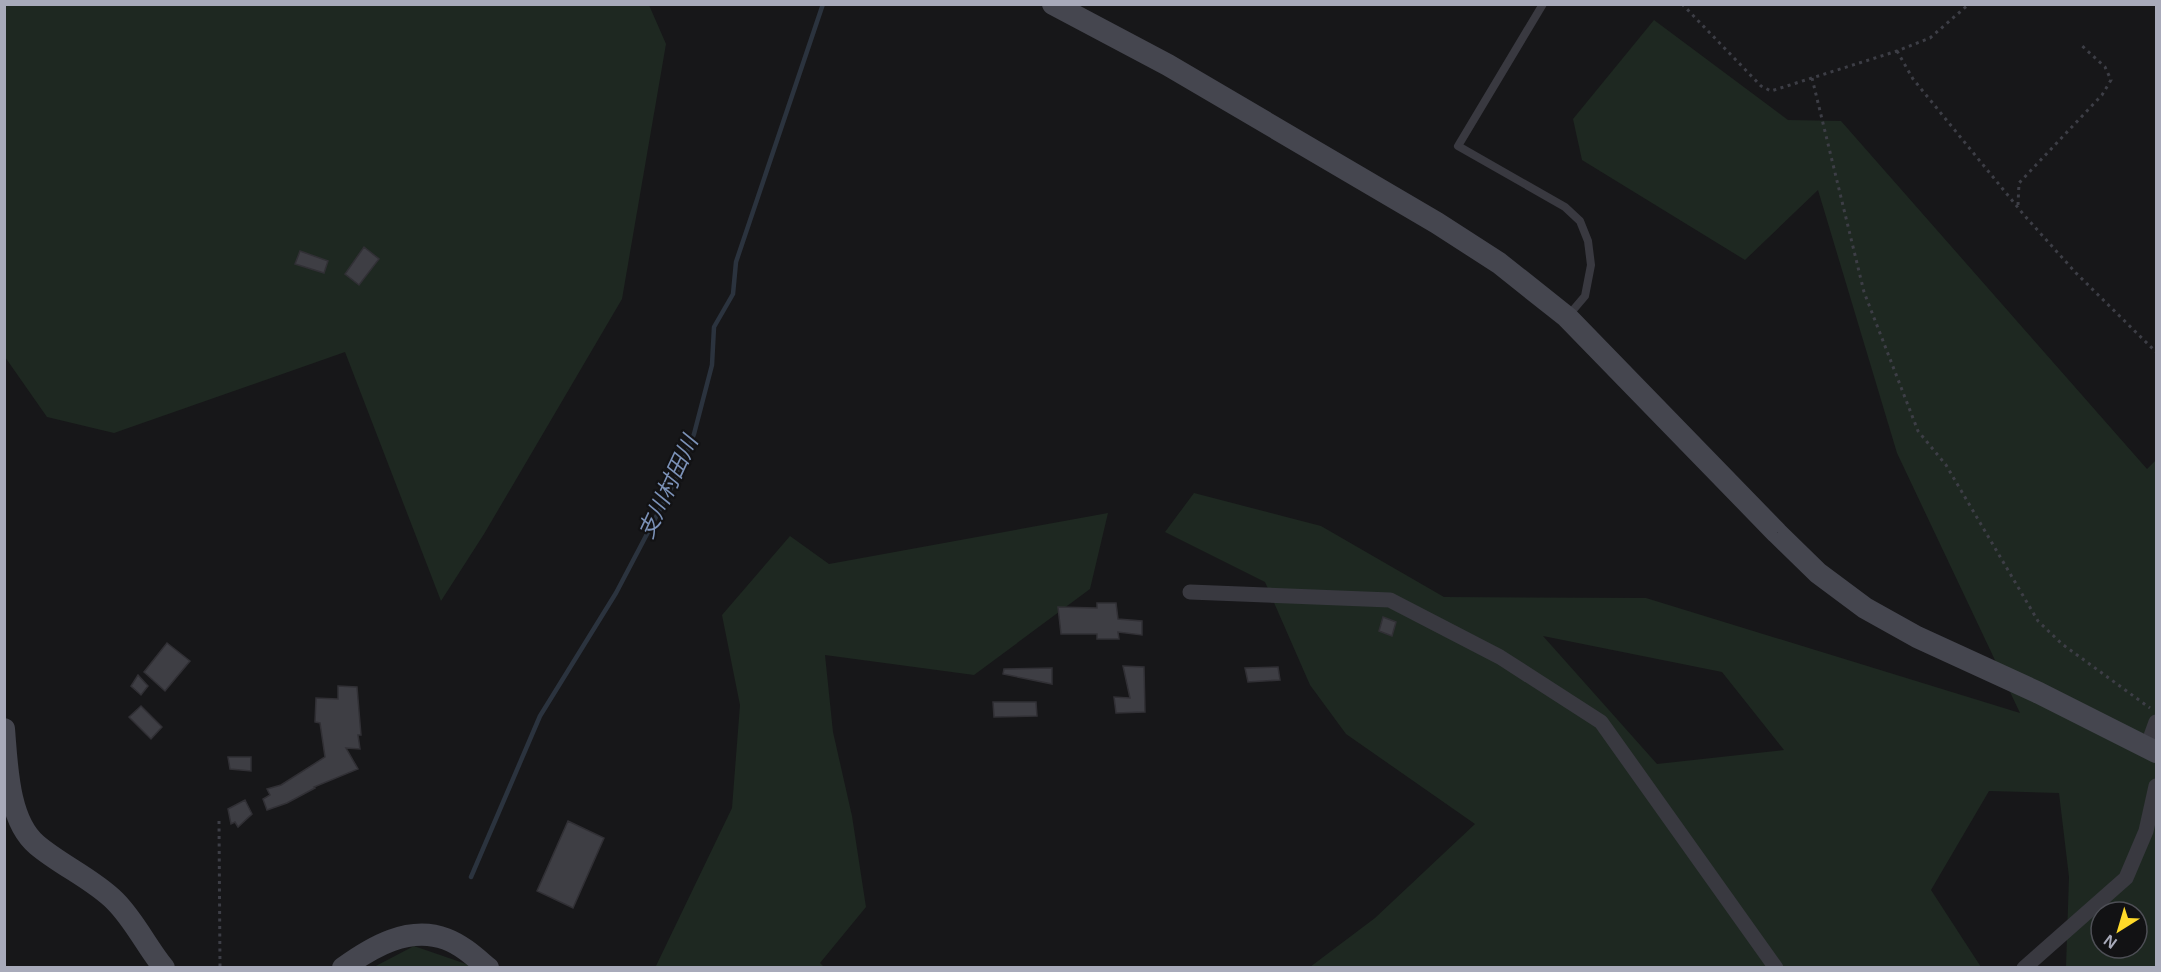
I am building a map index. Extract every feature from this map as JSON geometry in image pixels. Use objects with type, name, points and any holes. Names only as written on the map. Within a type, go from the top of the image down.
[{"type":"street","points":[[1053,4],[1168,65],[1499,263],[1567,317],[1777,533],[1818,573],[1865,608],[1917,637],[2039,693],[2152,750],[2157,722]]},
{"type":"street","points":[[1190,592],[1390,600],[1500,657],[1601,722],[1776,968]]},
{"type":"street","points":[[4,729],[14,805],[35,844],[114,900],[130,917],[164,968]]},
{"type":"street","points":[[2024,968],[2126,878],[2146,831],[2157,786]]},
{"type":"street","points":[[343,968],[381,945],[404,935],[423,934],[446,939],[468,951],[488,968]]},
{"type":"lane","points":[[1543,4],[1458,146],[1565,207],[1580,221],[1588,241],[1591,265],[1585,296],[1567,317]]},
{"type":"path","points":[[1682,4],[1761,86],[1771,91],[1897,51],[1930,38],[1969,4]]},
{"type":"path","points":[[2018,207],[2019,183],[2102,95],[2111,80],[2105,67],[2080,44]]},
{"type":"path","points":[[1897,51],[1913,79],[2018,207],[2076,273],[2157,352]]},
{"type":"path","points":[[1812,78],[1864,292],[1918,431],[1951,474],[2038,621],[2062,644],[2095,669],[2146,706],[2157,709]]},
{"type":"path","points":[[219,821],[220,968]]},
{"type":"shaded area","points":[[4,5],[649,5],[666,44],[622,299],[484,534],[441,601],[345,352],[114,433],[47,417],[5,357]]},
{"type":"shaded area","points":[[1654,20],[1788,120],[1841,121],[2147,469],[2156,460],[2156,967],[2066,967],[2069,877],[2059,793],[1989,791],[1931,890],[1981,967],[1310,967],[1375,918],[1475,824],[1346,734],[1310,685],[1265,582],[1165,532],[1194,493],[1321,526],[1444,597],[1646,598],[2020,713],[1897,453],[1818,190],[1745,260],[1582,160],[1573,119]],"holes":[[[1543,636],[1722,672],[1784,750],[1657,764]]]},
{"type":"shaded area","points":[[1108,513],[1090,589],[974,675],[825,655],[833,732],[852,816],[866,907],[820,963],[824,967],[655,968],[732,808],[740,705],[722,615],[790,536],[829,564]]},
{"type":"shaded area","points":[[414,946],[472,966],[474,968],[372,968]]},
{"type":"building","points":[[364,247],[379,259],[359,285],[345,274]]},
{"type":"building","points":[[300,251],[328,261],[324,273],[295,264]]},
{"type":"building","points":[[1097,603],[1116,603],[1118,619],[1142,621],[1142,635],[1118,632],[1119,639],[1097,639],[1097,634],[1061,634],[1058,607],[1097,608]]},
{"type":"building","points":[[1383,617],[1396,622],[1392,636],[1379,631]]},
{"type":"building","points":[[167,643],[190,661],[165,691],[144,672]]},
{"type":"building","points":[[1123,666],[1144,667],[1145,712],[1116,713],[1114,697],[1130,698]]},
{"type":"building","points":[[1278,667],[1280,680],[1248,682],[1245,668]]},
{"type":"building","points":[[1052,668],[1052,684],[1003,674],[1004,669]]},
{"type":"building","points":[[138,675],[148,686],[141,695],[131,686]]},
{"type":"building","points":[[338,686],[357,687],[360,749],[346,748],[358,769],[314,787],[287,803],[267,810],[263,799],[270,795],[267,789],[281,785],[325,757],[320,723],[315,722],[316,698],[338,699]]},
{"type":"building","points":[[993,702],[1036,702],[1037,716],[994,717]]},
{"type":"building","points":[[141,706],[162,727],[151,739],[129,717]]},
{"type":"building","points":[[228,757],[251,757],[251,771],[230,769]]},
{"type":"building","points":[[245,800],[252,814],[238,827],[235,822],[231,824],[228,809]]},
{"type":"building","points":[[568,821],[604,838],[573,908],[537,891]]},
{"type":"waterway","name":"支川村田川","points":[[471,877],[540,716],[616,593],[677,477],[694,434],[712,365],[714,327],[733,294],[736,262],[823,4]]}]
